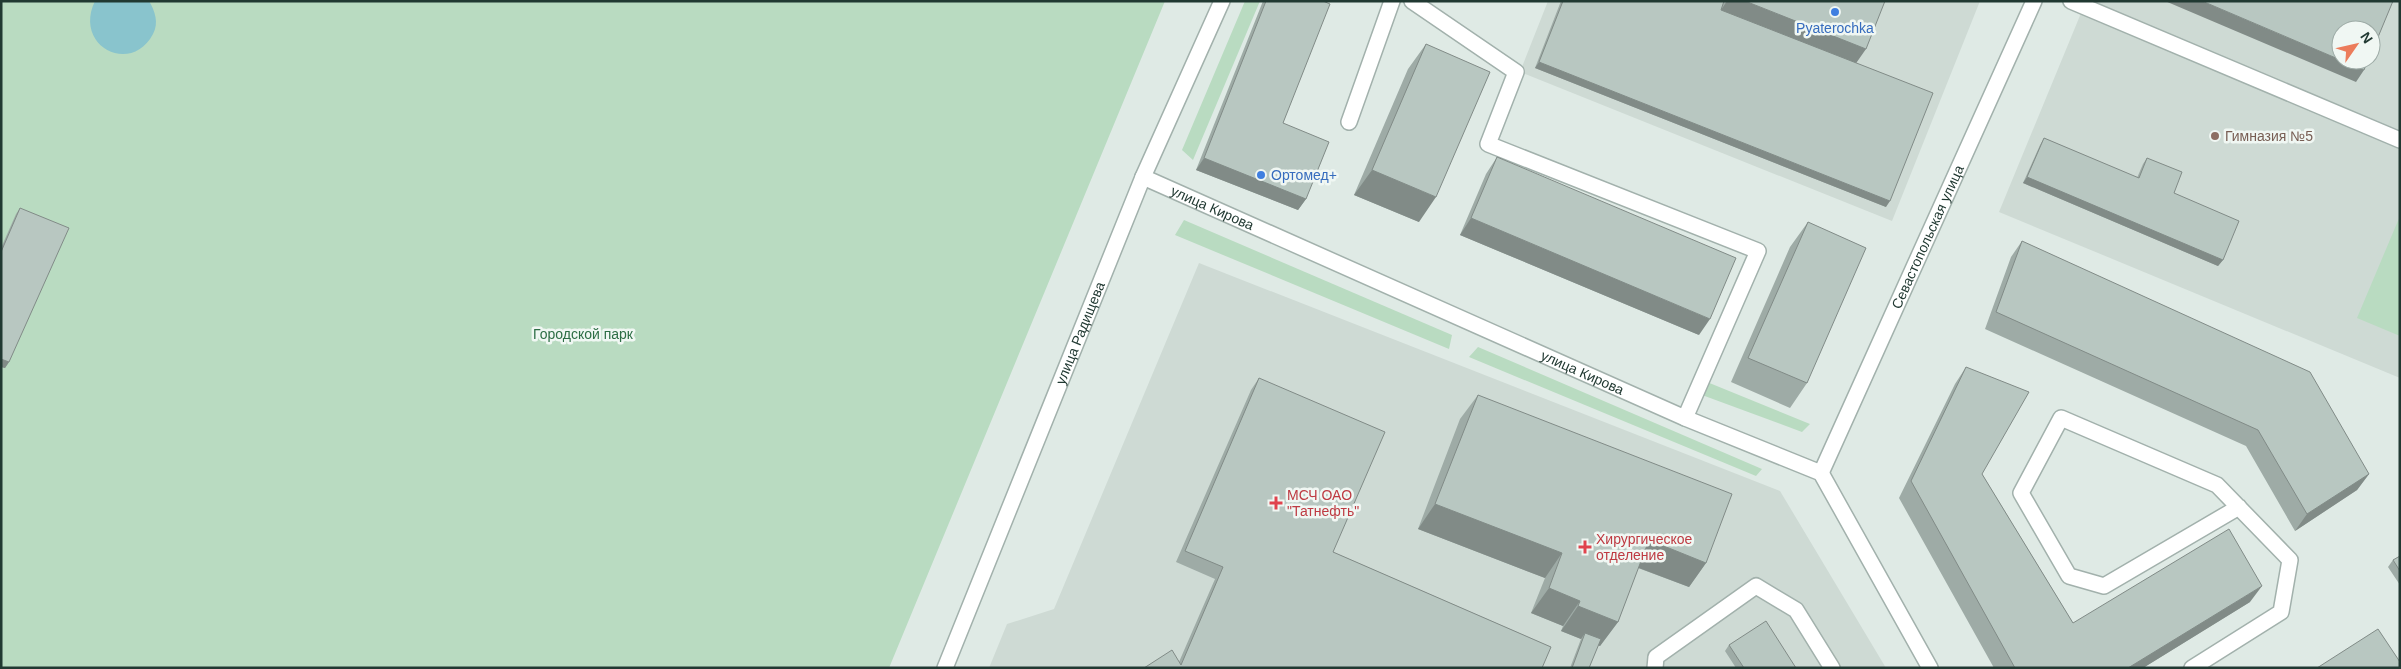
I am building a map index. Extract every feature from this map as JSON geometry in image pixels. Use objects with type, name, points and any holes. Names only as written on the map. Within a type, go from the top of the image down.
[{"type":"street","name":"улица Радищева","points":[[946,668],[1143,177],[1222,1]]},
{"type":"street","points":[[1349,122],[1392,1]]},
{"type":"street","points":[[1412,1],[1516,72],[1488,144],[1758,251],[1686,418]]},
{"type":"street","name":"Севастопольская улица","points":[[1821,473],[2034,1]]},
{"type":"street","points":[[2072,1],[2400,140]]},
{"type":"street","name":"улица Кирова","points":[[1143,177],[1686,418],[1821,473]]},
{"type":"street","points":[[2192,668],[2281,612],[2290,560],[2217,485],[2061,418],[2021,493],[2069,576],[2104,586],[2238,507]]},
{"type":"street","points":[[1821,473],[1930,668]]},
{"type":"street","points":[[1656,668],[1656,657],[1756,586],[1796,610],[1832,668]]},
{"type":"shaded area","points":[[1548,1],[1980,1],[1892,221],[1520,72]]},
{"type":"shaded area","name":"Гимназия №5","points":[[2086,1],[2400,1],[2400,378],[1999,212]]},
{"type":"shaded area","points":[[1199,263],[1780,491],[1886,668],[989,668],[1007,624],[1054,609]]},
{"type":"green space","name":"Городской парк","points":[[1,1],[1165,1],[889,668],[1,668]]},
{"type":"green space","points":[[1245,1],[1260,1],[1193,160],[1182,150]]},
{"type":"green space","points":[[2400,216],[2400,336],[2357,318]]},
{"type":"green space","points":[[1184,220],[1452,335],[1449,349],[1175,235]]},
{"type":"green space","points":[[1478,347],[1762,469],[1756,476],[1469,357]]},
{"type":"green space","points":[[1707,382],[1810,424],[1802,432],[1702,395]]},
{"type":"water","points":[[95,1],[149,1],[156,17],[156,26],[153,34],[143,46],[132,53],[119,54],[108,50],[98,42],[92,31],[90,17]]},
{"type":"building","points":[[1266,1],[1323,1],[1330,4],[1283,123],[1329,142],[1306,199],[1204,158]]},
{"type":"building","points":[[1563,1],[1724,1],[1721,10],[1933,93],[1890,201],[1539,62]]},
{"type":"building","points":[[1745,1],[1885,1],[1866,49]]},
{"type":"building","points":[[2202,1],[2393,1],[2381,30],[2381,20],[2331,20],[2331,56]]},
{"type":"building","points":[[1426,44],[1490,72],[1436,197],[1372,170]]},
{"type":"building","points":[[2044,138],[2139,178],[2147,158],[2182,172],[2174,193],[2239,221],[2223,260],[2027,177]]},
{"type":"building","points":[[1497,157],[1736,258],[1710,319],[1471,218]]},
{"type":"building","points":[[20,208],[69,228],[9,362],[1,359],[1,252]]},
{"type":"building","points":[[1808,222],[1866,248],[1807,383],[1748,358]]},
{"type":"building","points":[[2022,241],[2310,372],[2369,474],[2307,514],[2258,430],[1996,312]]},
{"type":"building","points":[[1966,367],[2029,392],[1982,474],[2073,623],[2229,529],[2262,586],[2128,668],[2015,668],[1911,481]]},
{"type":"building","name":"МСЧ ОАО \"Татнефть\"","points":[[1259,378],[1385,432],[1333,552],[1551,647],[1542,668],[1144,668],[1172,650],[1181,665],[1223,567],[1185,551]]},
{"type":"building","name":"Хирургическое отделение","points":[[1478,395],[1732,494],[1706,563],[1649,540],[1618,622],[1578,606],[1580,601],[1549,588],[1562,553],[1435,504]]},
{"type":"building","points":[[2400,556],[2400,571],[2393,560]]},
{"type":"building","points":[[1766,621],[1796,668],[1744,668],[1729,645]]},
{"type":"building","points":[[2378,629],[2400,662],[2400,668],[2317,668]]},
{"type":"building","points":[[1585,633],[1601,639],[1589,668],[1572,668]]},
{"type":"place","name":"Pyaterochka","points":[[1835,12]]},
{"type":"place","name":"Гимназия №5","points":[[2215,136]]},
{"type":"place","name":"Ортомед+","points":[[1261,175]]},
{"type":"place","name":"МСЧ ОАО \"Татнефть\"","points":[[1276,503]]},
{"type":"place","name":"Хирургическое отделение","points":[[1585,547]]}]
